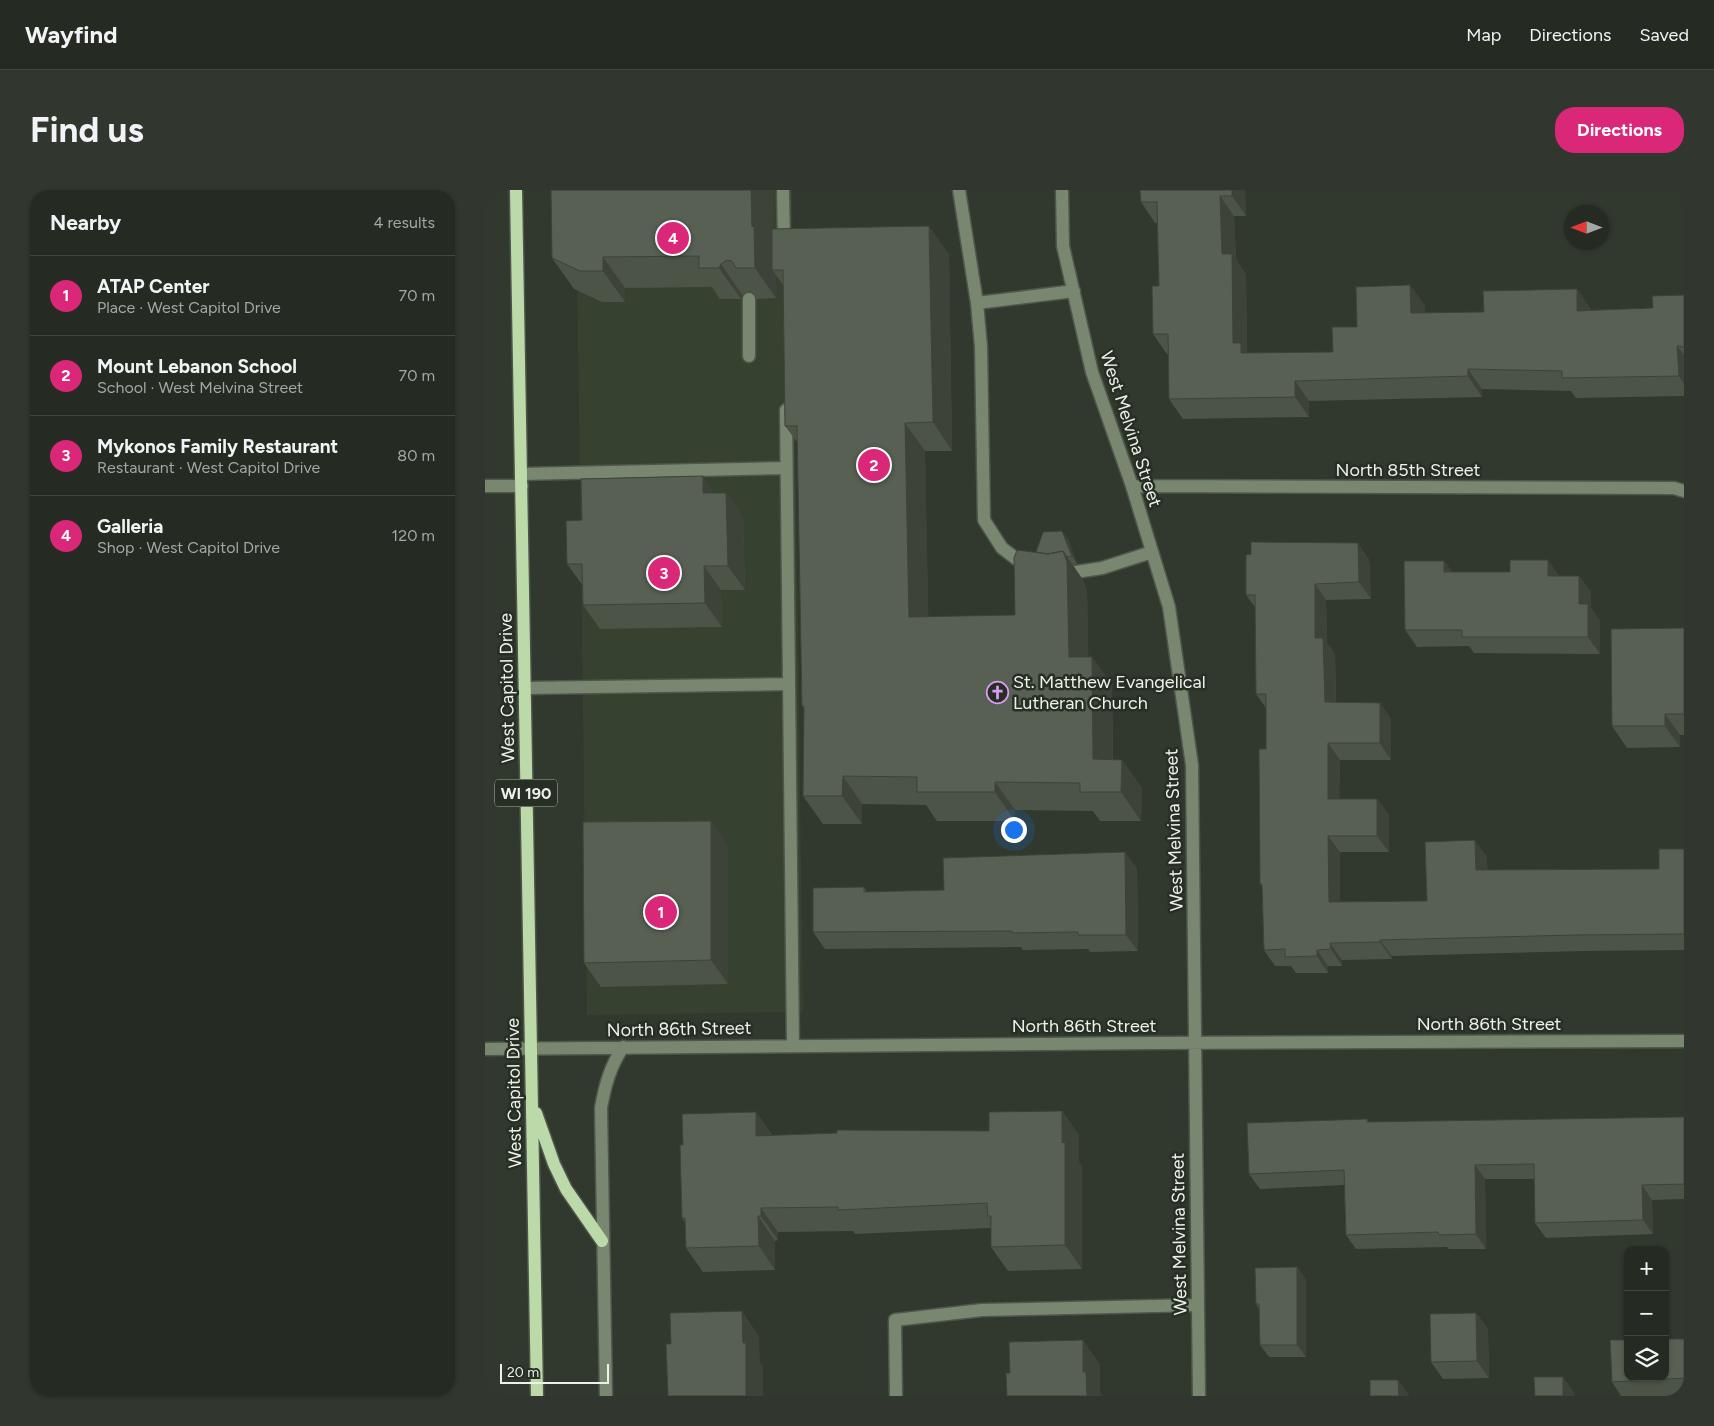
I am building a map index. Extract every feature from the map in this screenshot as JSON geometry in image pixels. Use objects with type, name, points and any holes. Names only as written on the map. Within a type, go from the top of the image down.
[{"type":"main road","name":"West Capitol Drive","points":[[515,190],[537,1396]]},
{"type":"main road","points":[[532,1102],[554,1164],[567,1189],[602,1241]]},
{"type":"street","points":[[783,190],[784,258]]},
{"type":"street","points":[[959,190],[977,304],[981,347],[984,520],[1001,548],[1030,569],[1069,574],[1093,570],[1152,552]]},
{"type":"street","name":"West Melvina Street","points":[[1062,190],[1063,246],[1092,372],[1132,486],[1169,607],[1192,765],[1199,1396]]},
{"type":"street","points":[[977,304],[1074,291]]},
{"type":"street","points":[[749,299],[749,356]]},
{"type":"street","points":[[786,393],[793,1046]]},
{"type":"street","points":[[485,486],[521,480],[786,468]]},
{"type":"street","name":"North 85th Street","points":[[1132,486],[1673,488],[1684,491]]},
{"type":"street","points":[[525,688],[789,684]]},
{"type":"street","name":"North 86th Street","points":[[485,1049],[1684,1041]]},
{"type":"street","points":[[606,1396],[601,1108],[607,1078],[613,1063],[623,1047]]},
{"type":"street","points":[[896,1396],[895,1320],[982,1310],[1197,1305]]},
{"type":"shaded area","points":[[576,190],[792,190],[803,1012],[587,1015]]},
{"type":"building","points":[[551,190],[751,190],[755,268],[736,268],[732,261],[727,260],[719,268],[699,268],[699,256],[603,257],[603,271],[580,271],[552,258]]},
{"type":"building","points":[[1140,190],[1232,190],[1232,196],[1220,196],[1222,254],[1232,254],[1233,343],[1241,343],[1241,353],[1333,352],[1332,327],[1357,327],[1356,287],[1410,285],[1411,313],[1484,312],[1483,291],[1577,289],[1577,311],[1653,308],[1652,296],[1684,295],[1684,347],[1677,346],[1679,376],[1562,378],[1562,371],[1468,369],[1468,376],[1295,381],[1295,397],[1169,399],[1168,334],[1153,334],[1152,286],[1159,286],[1157,202],[1141,202]]},
{"type":"building","points":[[929,226],[933,422],[905,423],[909,617],[1015,615],[1014,558],[1017,550],[1048,554],[1063,551],[1067,562],[1069,657],[1092,657],[1093,759],[1122,760],[1121,792],[1080,792],[1080,783],[995,782],[995,792],[917,792],[917,777],[843,776],[842,796],[803,796],[804,706],[802,706],[797,426],[785,426],[783,270],[772,270],[772,229]]},
{"type":"building","points":[[703,476],[703,493],[726,493],[728,566],[704,566],[705,603],[583,605],[582,564],[567,564],[566,521],[582,520],[581,479]]},
{"type":"building","points":[[1062,531],[1072,556],[1067,557],[1063,551],[1048,554],[1036,552],[1043,532]]},
{"type":"building","points":[[1251,542],[1358,543],[1359,582],[1315,584],[1315,638],[1323,638],[1325,702],[1380,703],[1380,743],[1328,743],[1328,799],[1377,799],[1377,836],[1328,836],[1329,902],[1427,901],[1425,842],[1475,840],[1476,870],[1659,869],[1659,849],[1684,849],[1684,934],[1380,940],[1380,942],[1330,943],[1331,949],[1317,950],[1317,956],[1285,957],[1285,949],[1264,950],[1262,884],[1260,884],[1259,749],[1266,749],[1266,694],[1256,694],[1255,595],[1246,595],[1246,555],[1251,554]]},
{"type":"building","points":[[1510,560],[1548,560],[1548,576],[1579,576],[1579,604],[1588,604],[1588,637],[1462,637],[1462,630],[1405,630],[1404,561],[1444,561],[1444,572],[1510,572]]},
{"type":"building","points":[[1684,628],[1684,714],[1665,714],[1665,726],[1612,726],[1611,629]]},
{"type":"building","points":[[711,821],[711,960],[584,963],[583,822]]},
{"type":"building","points":[[1125,852],[1126,935],[1078,935],[1078,932],[1012,933],[1012,931],[813,932],[813,888],[864,887],[864,892],[944,890],[943,858]]},
{"type":"building","points":[[1062,1111],[1062,1143],[1065,1142],[1065,1245],[991,1247],[991,1216],[988,1216],[987,1203],[838,1210],[838,1207],[761,1208],[761,1216],[758,1216],[759,1246],[686,1248],[685,1218],[682,1218],[680,1145],[683,1145],[682,1114],[756,1112],[756,1136],[837,1133],[837,1130],[989,1131],[989,1112]]},
{"type":"building","points":[[1684,1117],[1684,1184],[1642,1185],[1643,1220],[1535,1223],[1534,1164],[1475,1165],[1476,1234],[1439,1235],[1438,1232],[1346,1235],[1344,1170],[1249,1174],[1247,1123],[1367,1119],[1367,1122]]},
{"type":"building","points":[[1297,1267],[1297,1345],[1260,1345],[1259,1304],[1256,1304],[1255,1268]]},
{"type":"building","points":[[742,1311],[743,1343],[746,1343],[746,1396],[668,1396],[666,1344],[671,1344],[670,1313]]},
{"type":"building","points":[[1476,1313],[1477,1361],[1431,1362],[1430,1314]]},
{"type":"building","points":[[1669,1339],[1684,1339],[1684,1378],[1669,1379]]},
{"type":"building","points":[[1083,1340],[1083,1372],[1086,1372],[1087,1396],[1007,1396],[1006,1373],[1010,1373],[1009,1342]]},
{"type":"building","points":[[1610,1340],[1624,1340],[1624,1381],[1630,1381],[1612,1382]]},
{"type":"building","points":[[1534,1377],[1563,1377],[1563,1396],[1535,1396]]},
{"type":"building","points":[[1370,1380],[1398,1380],[1399,1396],[1370,1396]]},
{"type":"place","name":"Galleria","points":[[673,238]]},
{"type":"place","name":"Mount Lebanon School","points":[[874,465]]},
{"type":"place","name":"Mykonos Family Restaurant","points":[[664,573]]},
{"type":"place","name":"St. Matthew Evangelical Lutheran Church","points":[[997,692]]},
{"type":"place","name":"ATAP Center","points":[[661,912]]}]
